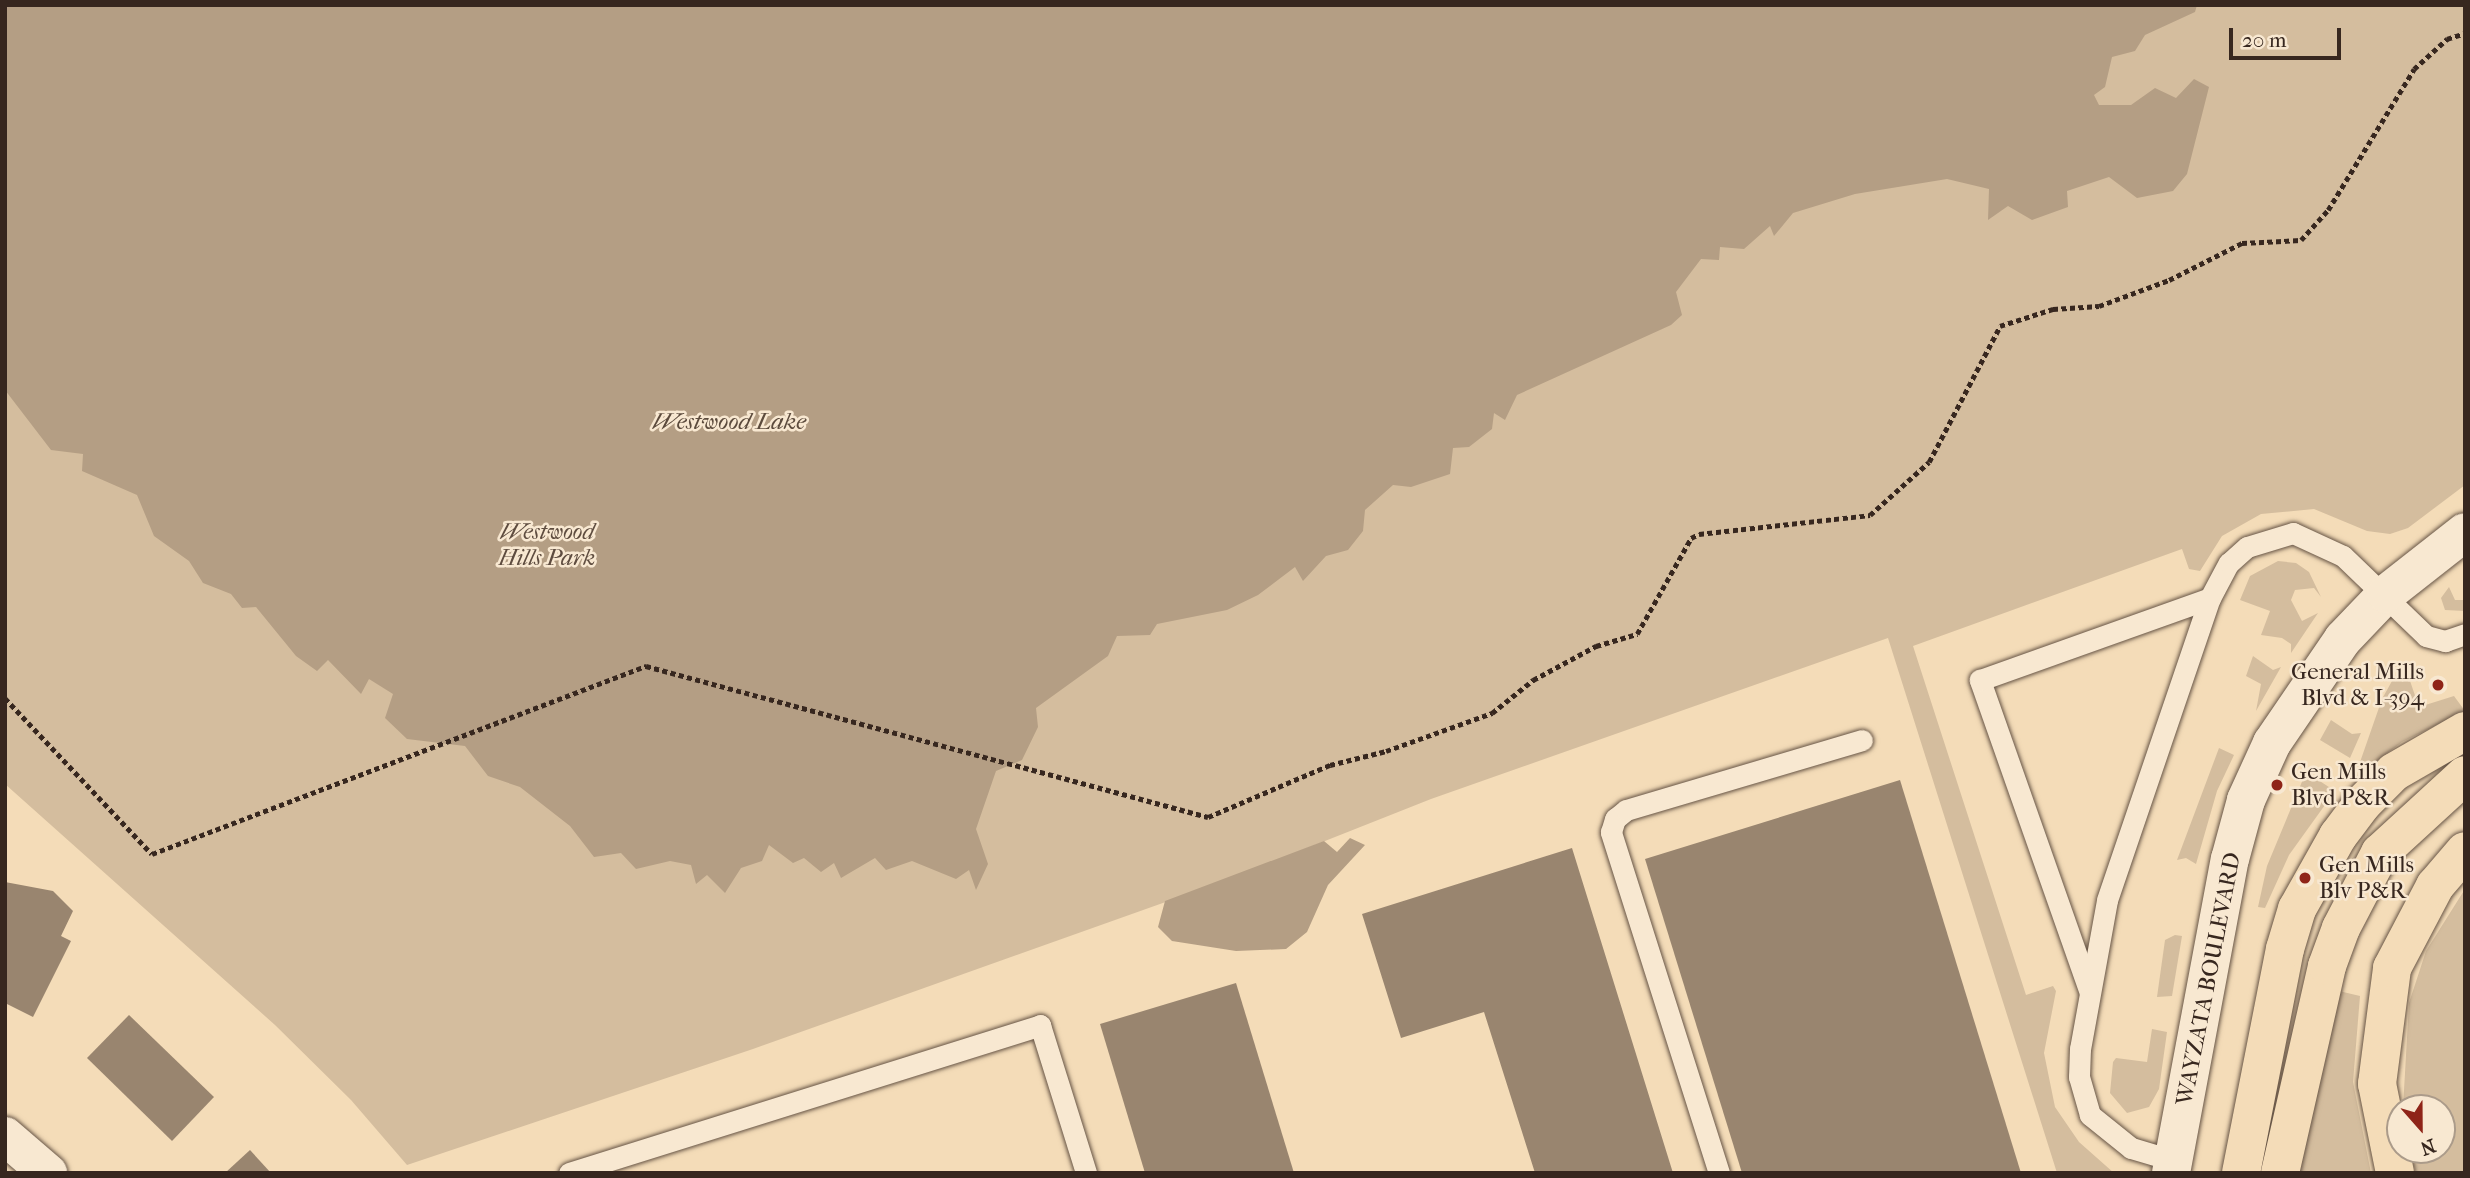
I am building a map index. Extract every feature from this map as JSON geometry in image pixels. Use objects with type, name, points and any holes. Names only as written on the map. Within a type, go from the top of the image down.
[{"type":"highway","points":[[2241,1173],[2285,949],[2303,898],[2362,804],[2395,772],[2465,731]]},
{"type":"highway","points":[[2280,1173],[2327,965],[2345,919],[2380,853],[2465,775]]},
{"type":"highway","points":[[2395,1173],[2377,1084],[2392,968],[2435,886],[2465,851]]},
{"type":"street","name":"WAYZATA BOULEVARD","points":[[2173,1167],[2209,952],[2246,800],[2272,743],[2309,684],[2386,594],[2465,532]]},
{"type":"street","points":[[5,1136],[48,1173]]},
{"type":"lane","points":[[2173,1167],[2131,1148],[2090,1115],[2079,1077],[2090,992],[2107,900],[2210,597],[2229,563],[2247,547],[2293,533],[2343,556],[2386,594],[2411,625],[2426,636],[2445,641],[2465,634]]},
{"type":"lane","points":[[2090,992],[1980,680],[2210,597]]},
{"type":"lane","points":[[1719,1173],[1611,832],[1615,819],[1626,810],[1863,740]]},
{"type":"lane","points":[[569,1173],[1040,1026],[1086,1173]]},
{"type":"path","points":[[5,698],[152,854],[646,666],[1208,817],[1330,765],[1385,751],[1492,713],[1554,669],[1596,646],[1637,634],[1691,538],[1699,534],[1870,515],[1929,462],[2000,326],[2053,309],[2099,306],[2169,280],[2242,243],[2301,240],[2328,210],[2414,69],[2447,39],[2465,33]]},
{"type":"green space","name":"Westwood Hills Park","points":[[5,5],[2465,5],[2465,485],[2408,528],[2390,534],[2367,531],[2314,509],[2261,514],[2222,536],[2200,571],[2189,569],[2182,549],[1913,646],[2026,995],[2053,986],[2056,991],[2044,1053],[2055,1107],[2079,1142],[2114,1173],[2057,1173],[1888,638],[1431,799],[1219,883],[753,1049],[407,1165],[351,1100],[275,1025],[5,784]]},
{"type":"green space","points":[[2278,561],[2296,563],[2309,572],[2321,597],[2314,588],[2295,590],[2291,600],[2302,621],[2318,613],[2291,653],[2291,644],[2282,638],[2261,635],[2270,611],[2240,600],[2250,576]]},
{"type":"green space","points":[[2449,587],[2455,600],[2465,600],[2465,611],[2445,610],[2441,598]]},
{"type":"green space","points":[[2253,656],[2273,670],[2281,667],[2256,711],[2261,684],[2246,676]]},
{"type":"green space","points":[[2409,678],[2419,707],[2454,696],[2465,711],[2402,742],[2366,769],[2359,765],[2382,699],[2392,681]]},
{"type":"green space","points":[[2331,720],[2352,734],[2361,733],[2350,758],[2320,740]]},
{"type":"green space","points":[[2219,748],[2234,755],[2217,791],[2196,864],[2186,858],[2177,860]]},
{"type":"green space","points":[[2306,772],[2335,791],[2289,855],[2265,908],[2258,907],[2267,866]]},
{"type":"green space","points":[[2465,889],[2465,1173],[2416,1173],[2413,1164],[2456,1164],[2456,1094],[2404,1094],[2409,1003],[2426,951]]},
{"type":"green space","points":[[2175,935],[2182,936],[2172,996],[2157,997],[2165,940]]},
{"type":"green space","points":[[2339,991],[2360,996],[2353,1082],[2371,1173],[2296,1173]]},
{"type":"green space","points":[[2152,1029],[2167,1032],[2159,1089],[2149,1107],[2127,1113],[2110,1093],[2113,1062],[2116,1058],[2147,1062]]},
{"type":"water","name":"Westwood Lake","points":[[5,5],[2197,5],[2195,12],[2145,35],[2135,51],[2112,57],[2105,87],[2094,95],[2099,105],[2131,105],[2155,88],[2176,98],[2194,79],[2209,87],[2187,174],[2173,191],[2137,198],[2109,177],[2067,191],[2068,207],[2032,220],[2008,206],[1988,220],[1989,189],[1947,179],[1855,194],[1793,213],[1774,236],[1770,226],[1744,249],[1720,247],[1719,260],[1701,259],[1676,292],[1682,315],[1671,325],[1517,395],[1505,420],[1494,413],[1492,429],[1469,447],[1453,448],[1450,474],[1411,487],[1393,485],[1365,510],[1363,531],[1348,550],[1326,556],[1303,581],[1295,567],[1258,595],[1227,610],[1157,624],[1150,635],[1117,636],[1108,656],[1036,708],[1038,727],[1022,760],[996,771],[976,829],[988,864],[976,890],[969,870],[956,879],[912,861],[886,870],[875,858],[841,878],[834,863],[821,872],[804,858],[793,863],[769,845],[762,861],[741,868],[725,893],[707,875],[696,884],[691,865],[670,861],[636,869],[621,853],[594,857],[570,826],[520,787],[488,776],[465,746],[407,739],[385,718],[393,694],[369,679],[361,694],[328,660],[317,671],[296,656],[256,607],[242,608],[231,594],[203,583],[189,561],[154,536],[137,495],[82,471],[83,454],[51,450],[5,390]]},
{"type":"water","points":[[1350,838],[1365,845],[1328,885],[1307,932],[1286,949],[1236,951],[1172,941],[1158,927],[1165,901],[1324,841],[1337,852]]},
{"type":"building","points":[[1900,780],[2021,1173],[1742,1173],[1645,859]]},
{"type":"building","points":[[1572,848],[1673,1173],[1535,1173],[1484,1012],[1401,1038],[1362,914]]},
{"type":"building","points":[[5,882],[53,891],[73,911],[61,936],[71,941],[33,1017],[5,1003]]},
{"type":"building","points":[[1236,983],[1294,1173],[1145,1173],[1100,1024]]},
{"type":"building","points":[[129,1015],[214,1097],[172,1141],[87,1058]]},
{"type":"building","points":[[250,1150],[271,1173],[225,1173]]},
{"type":"place","name":"General Mills Blvd & I-394","points":[[2438,685]]},
{"type":"place","name":"Gen Mills Blvd P&R","points":[[2277,785]]},
{"type":"place","name":"Gen Mills Blv P&R","points":[[2305,878]]}]
